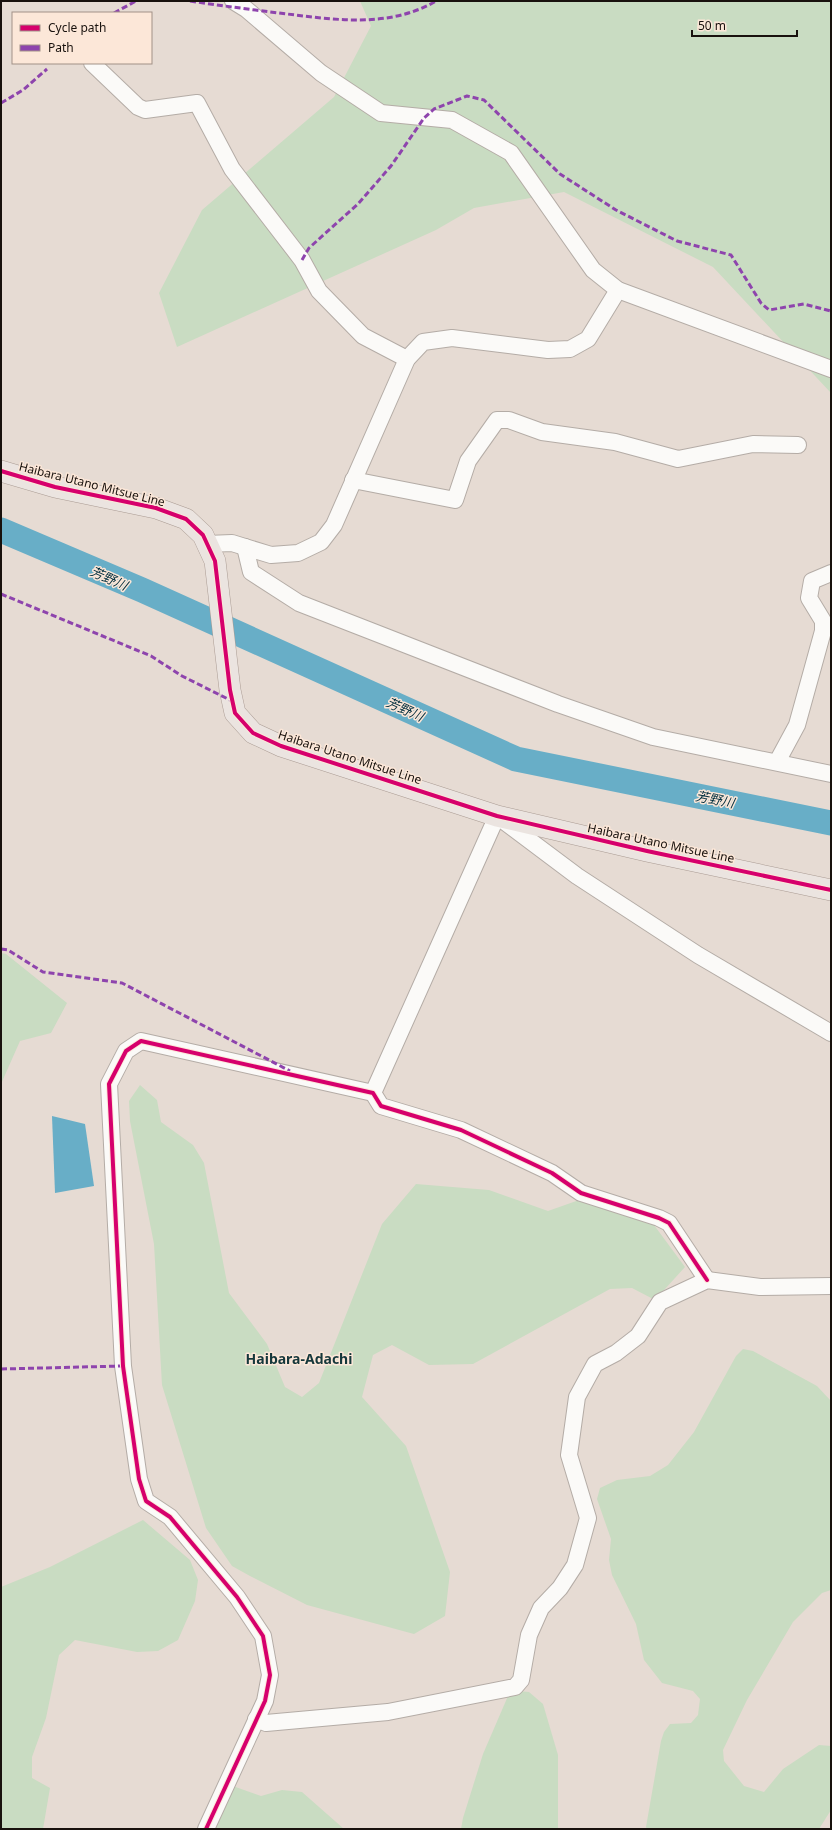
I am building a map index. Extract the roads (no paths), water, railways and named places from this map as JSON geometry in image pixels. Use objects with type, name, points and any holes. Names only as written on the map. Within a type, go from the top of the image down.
[{"type":"main road","name":"Haibara Utano Mitsue Line","points":[[1,471],[56,487],[156,508],[186,518],[202,536],[211,552],[230,690],[235,712],[253,733],[281,746],[497,816],[647,851],[831,890]]},
{"type":"street","points":[[233,1],[246,9],[321,73],[381,113],[452,120],[512,153],[594,270],[618,290],[831,369]]},
{"type":"street","points":[[93,64],[138,107],[145,110],[197,103],[232,169],[302,260],[319,291],[363,336],[407,359]]},
{"type":"street","points":[[211,552],[232,543],[271,555],[298,554],[321,542],[334,525],[407,359],[423,342],[452,338],[548,350],[570,349],[588,339],[618,290]]},
{"type":"street","points":[[353,480],[455,500],[468,461],[497,420],[509,420],[542,432],[615,442],[678,459],[753,444],[798,444]]},
{"type":"street","points":[[245,547],[251,572],[299,603],[558,704],[653,737],[831,774]]},
{"type":"street","points":[[777,762],[797,725],[824,631],[823,621],[809,598],[812,581],[831,573]]},
{"type":"street","points":[[373,1093],[497,816],[577,876],[698,956],[831,1033]]},
{"type":"street","points":[[206,1829],[264,1701],[270,1675],[263,1636],[237,1597],[170,1516],[146,1501],[139,1479],[123,1366],[109,1084],[126,1051],[141,1041],[373,1093],[381,1106],[461,1130],[552,1173],[581,1193],[659,1218],[669,1223],[707,1280]]},
{"type":"street","points":[[256,1718],[266,1722],[388,1712],[515,1687],[521,1680],[529,1635],[541,1608],[560,1588],[576,1565],[588,1518],[569,1454],[577,1397],[595,1364],[616,1353],[638,1336],[660,1302],[707,1280],[760,1287],[831,1286]]},
{"type":"water","points":[[52,1116],[85,1124],[94,1186],[55,1193]]},
{"type":"waterway","name":"芳野川","points":[[1,530],[142,590],[516,759],[831,823]]},
{"type":"district","name":"Haibara-Adachi","points":[[299,1358]]}]
